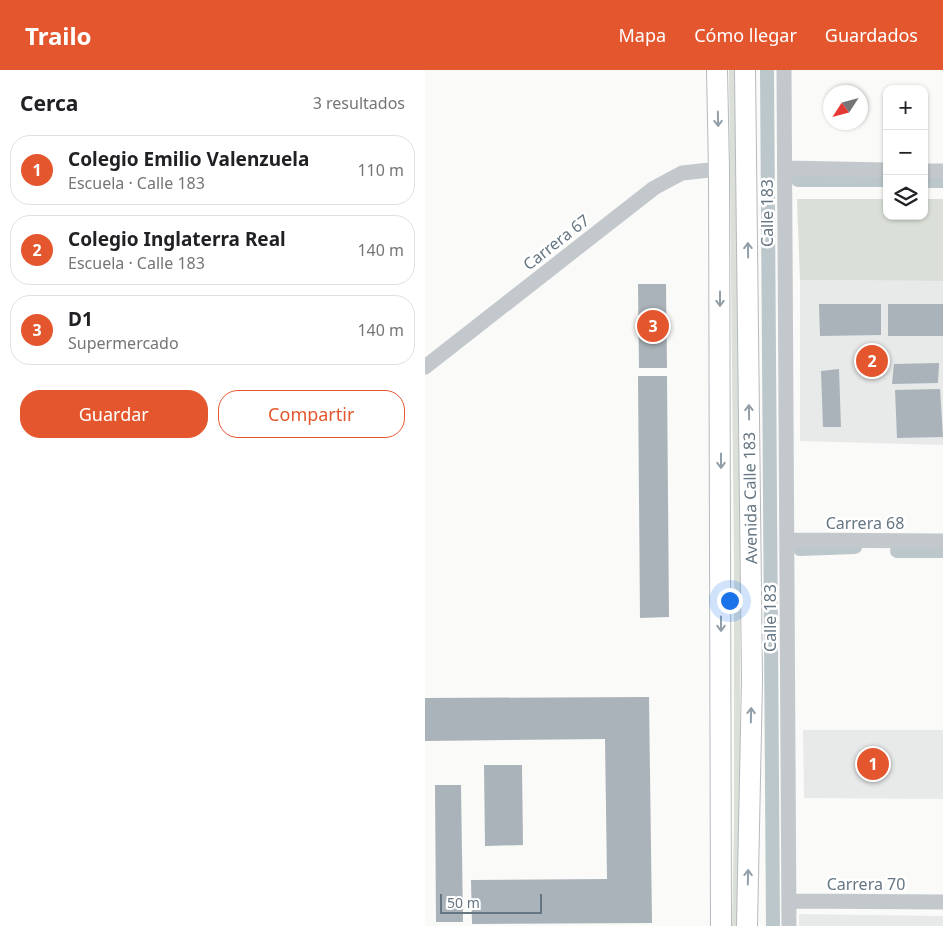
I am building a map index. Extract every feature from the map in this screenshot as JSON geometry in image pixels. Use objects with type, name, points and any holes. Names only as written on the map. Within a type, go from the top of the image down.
[{"type":"main road","name":"Avenida Calle 183","points":[[717,70],[719,169],[721,926]]},
{"type":"main road","name":"Avenida Calle 183","points":[[745,70],[752,680],[747,926]]},
{"type":"street","name":"Calle 183","points":[[784,70],[789,926]]},
{"type":"street","points":[[785,168],[883,170]]},
{"type":"street","name":"Carrera 67","points":[[425,367],[654,188],[682,173],[719,169]]},
{"type":"street","points":[[928,171],[943,171]]},
{"type":"street","name":"Carrera 68","points":[[787,540],[943,541]]},
{"type":"street","name":"Carrera 70","points":[[789,901],[943,902]]},
{"type":"shaded area","points":[[729,70],[735,70],[739,391],[740,712],[738,926],[732,926],[734,561]]},
{"type":"shaded area","points":[[797,199],[883,199],[883,220],[928,220],[928,199],[943,199],[943,281],[800,280]]},
{"type":"shaded area","points":[[800,280],[943,281],[943,445],[800,441]]},
{"type":"shaded area","points":[[803,730],[943,730],[943,799],[804,798]]},
{"type":"shaded area","points":[[799,914],[943,916],[943,926],[799,926]]},
{"type":"building","points":[[638,284],[666,284],[667,368],[639,368]]},
{"type":"building","points":[[819,304],[881,304],[881,335],[820,336]]},
{"type":"building","points":[[888,304],[943,304],[943,336],[888,336]]},
{"type":"building","points":[[939,363],[938,383],[892,384],[894,364]]},
{"type":"building","points":[[839,369],[841,427],[823,427],[821,371]]},
{"type":"building","points":[[638,376],[667,376],[669,617],[640,618]]},
{"type":"building","points":[[940,389],[943,437],[897,438],[895,390]]},
{"type":"building","points":[[649,697],[652,923],[472,924],[471,880],[607,879],[605,739],[425,741],[425,698]]},
{"type":"building","points":[[484,765],[522,765],[523,845],[485,846]]},
{"type":"building","points":[[435,785],[461,785],[463,922],[436,922]]},
{"type":"waterway","points":[[767,70],[773,926]]},
{"type":"waterway","points":[[798,180],[883,180]]},
{"type":"waterway","points":[[928,181],[943,181]]},
{"type":"waterway","points":[[800,549],[855,547]]},
{"type":"waterway","points":[[897,551],[943,551]]},
{"type":"place","name":"D1","points":[[653,326]]},
{"type":"place","name":"Colegio Inglaterra Real","points":[[872,361]]},
{"type":"place","name":"Colegio Emilio Valenzuela","points":[[873,764]]}]
